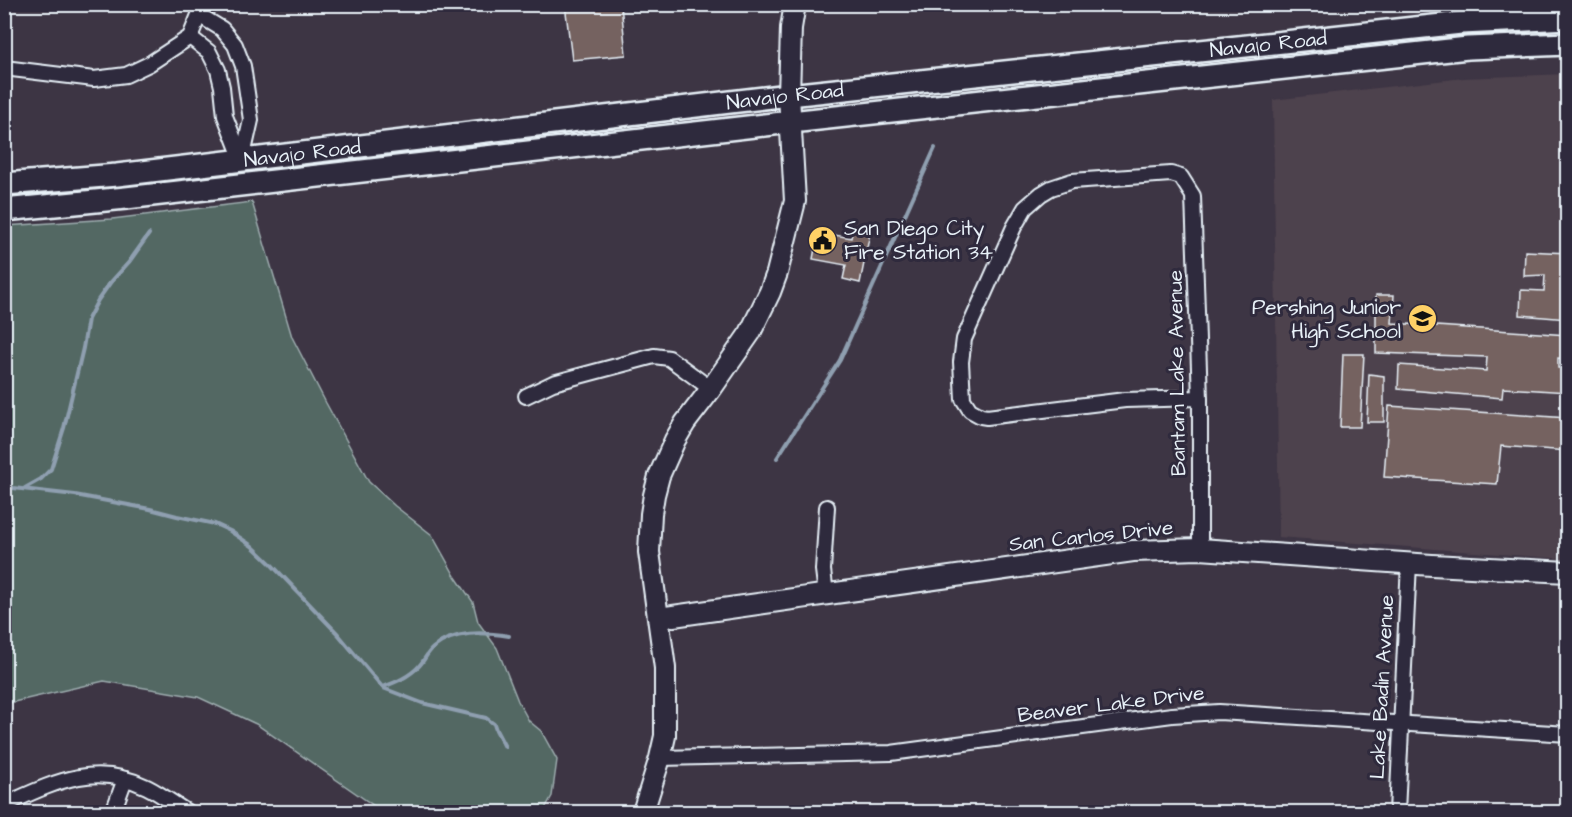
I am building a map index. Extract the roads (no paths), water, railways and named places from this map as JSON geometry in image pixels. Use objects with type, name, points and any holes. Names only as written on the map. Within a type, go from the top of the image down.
[{"type":"main road","name":"Navajo Road","points":[[4,184],[117,175],[789,95],[1461,23],[1568,18]]},
{"type":"main road","name":"Navajo Road","points":[[7,210],[1468,48],[1568,44]]},
{"type":"main road","points":[[7,210],[143,183],[230,172],[242,160]]},
{"type":"street","points":[[644,813],[665,736],[665,668],[649,552],[654,495],[659,476],[675,440],[750,333],[777,273],[795,201],[789,95],[791,28],[795,4]]},
{"type":"street","points":[[4,68],[94,79],[126,75],[149,64],[190,37],[201,10],[222,29],[235,45],[243,66],[251,120],[242,160]]},
{"type":"street","points":[[190,37],[209,52],[218,70],[225,116],[242,160]]},
{"type":"street","points":[[221,82],[245,77]]},
{"type":"street","name":"Bantam Lake Avenue","points":[[1200,398],[1125,400],[987,417],[970,410],[963,399],[962,392],[961,362],[964,339],[1014,227],[1032,201],[1051,188],[1072,181],[1171,174],[1181,177],[1193,196],[1200,398],[1200,549]]},
{"type":"street","points":[[526,396],[553,383],[654,356],[669,358],[711,389]]},
{"type":"street","points":[[826,594],[824,570],[827,507]]},
{"type":"street","name":"San Carlos Drive","points":[[658,618],[1133,551],[1200,549],[1568,572]]},
{"type":"street","name":"Lake Badin Avenue","points":[[1397,813],[1409,563]]},
{"type":"street","name":"Beaver Lake Drive","points":[[660,758],[891,753],[1172,715],[1219,712],[1568,734]]},
{"type":"street","points":[[4,805],[70,778],[96,775],[124,779],[147,787],[187,813]]},
{"type":"street","points":[[113,813],[124,779]]},
{"type":"waterway","points":[[777,458],[840,360],[935,148]]},
{"type":"waterway","points":[[25,488],[41,479],[51,469],[64,428],[88,319],[110,283],[149,234]]},
{"type":"waterway","points":[[4,487],[75,495],[150,509],[215,524],[230,531],[252,546],[271,564],[338,634],[383,688],[422,703],[486,718],[494,724],[505,747]]},
{"type":"waterway","points":[[383,687],[411,673],[433,648],[450,638],[480,633],[509,636]]},
{"type":"place","name":"San Diego City Fire Station 34","points":[[823,240]]},
{"type":"place","name":"Pershing Junior High School","points":[[1422,319]]}]
